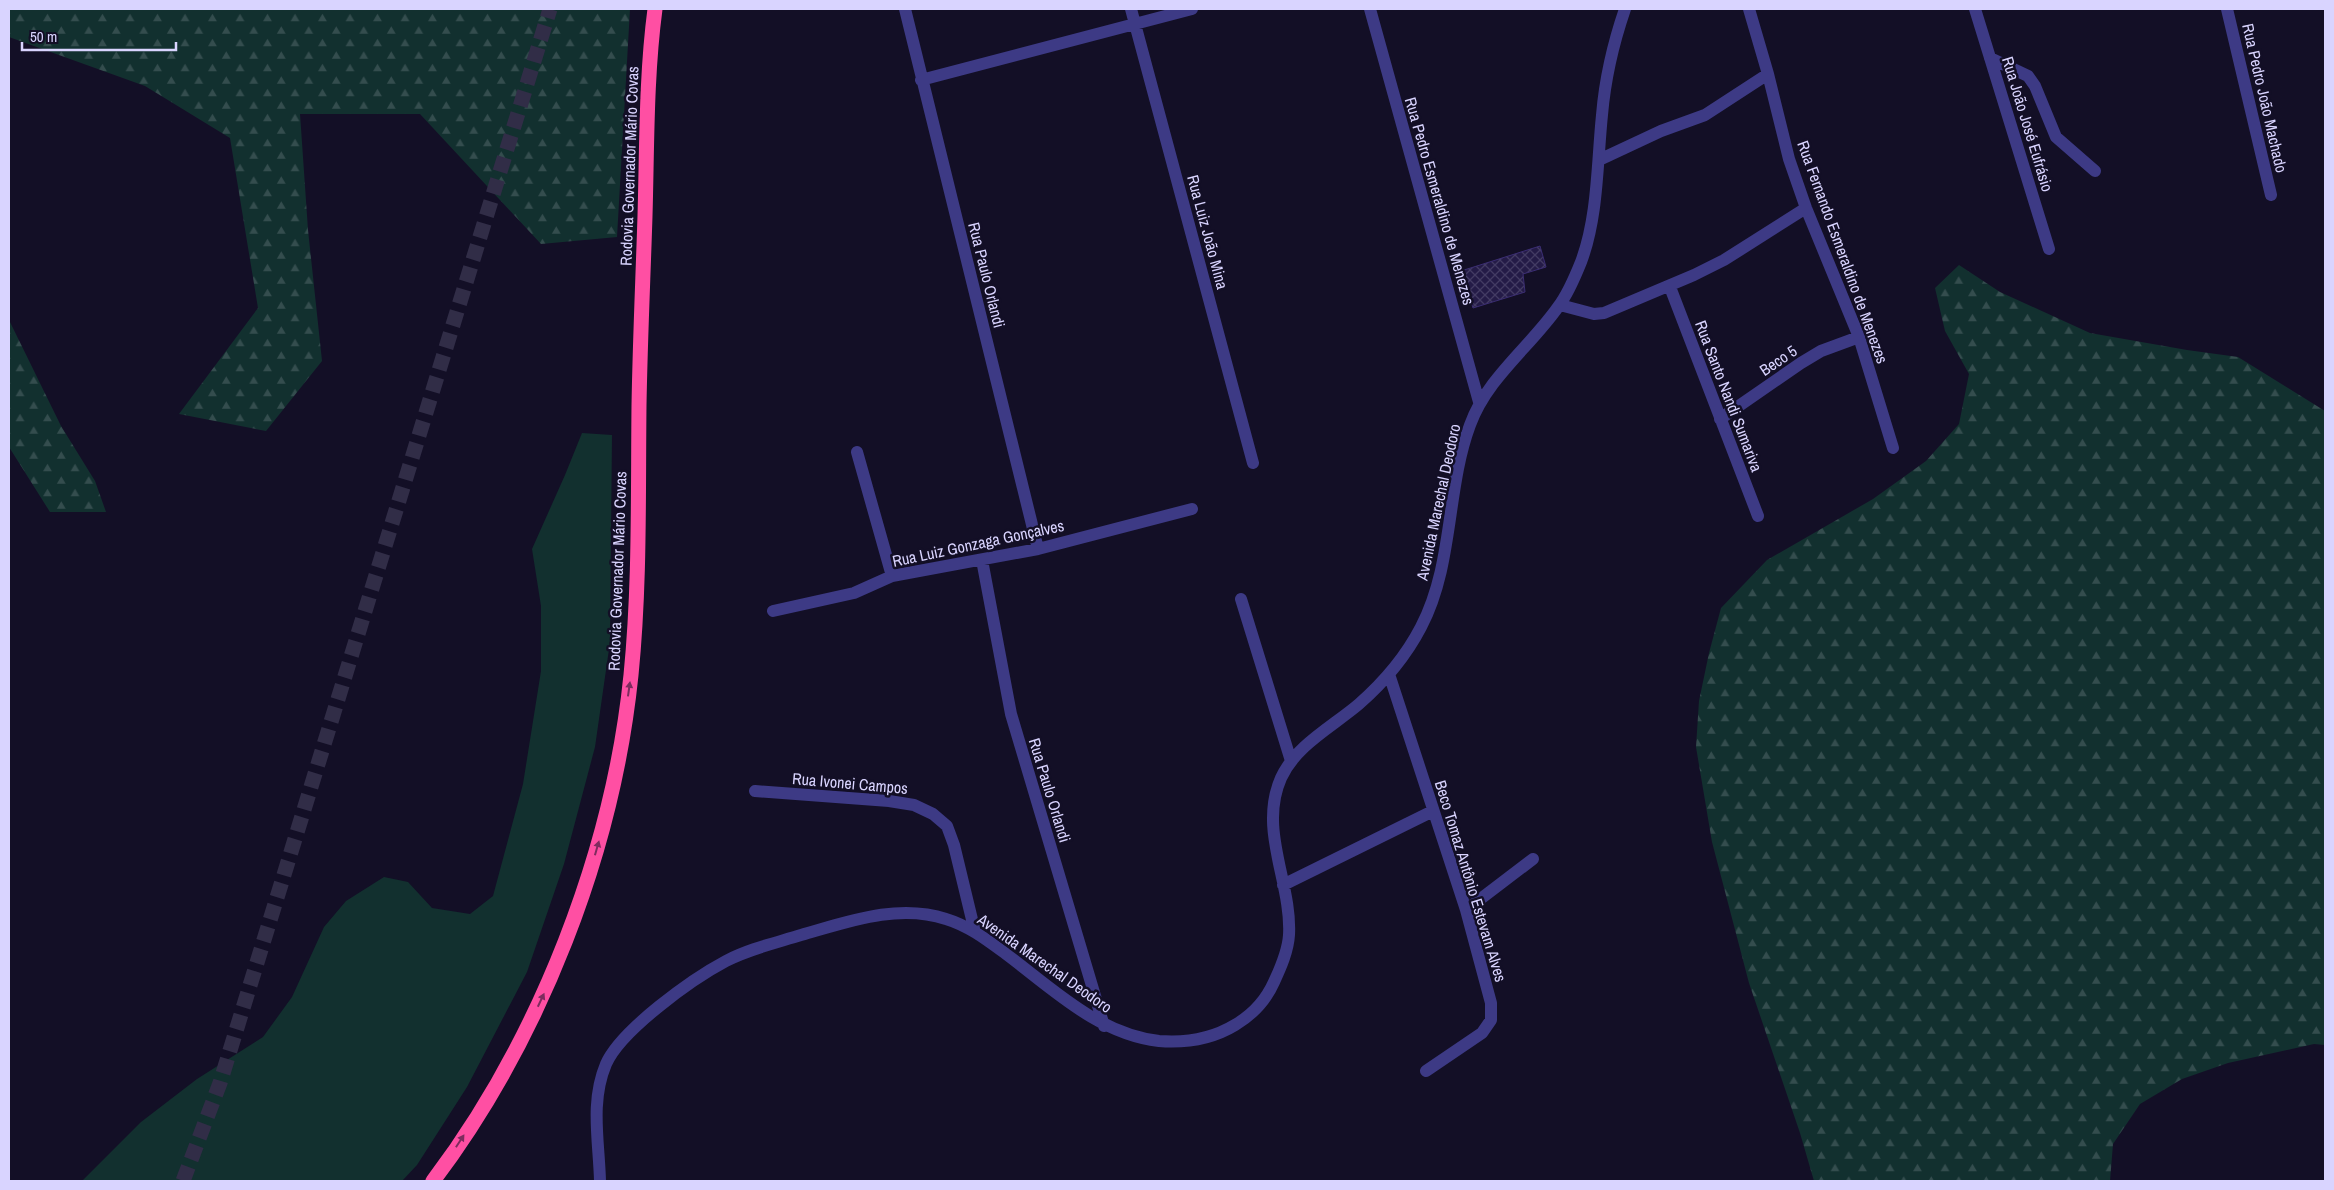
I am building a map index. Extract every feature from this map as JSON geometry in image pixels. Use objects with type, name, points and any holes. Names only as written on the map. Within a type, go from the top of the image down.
[{"type":"highway","name":"Rodovia Governador Mário Covas","points":[[433,1181],[480,1111],[540,1002],[587,882],[607,812],[622,742],[631,677],[639,555],[639,406],[648,91],[654,9]]},
{"type":"street","name":"Rua Paulo Orlandi","points":[[905,9],[1038,549]]},
{"type":"street","name":"Rua Luiz João Mina","points":[[1131,9],[1253,463]]},
{"type":"street","points":[[921,80],[1192,9]]},
{"type":"street","name":"Rua Pedro Esmeraldino de Menezes","points":[[1370,9],[1479,402]]},
{"type":"street","name":"Avenida Marechal Deodoro","points":[[600,1181],[595,1127],[598,1087],[608,1058],[632,1031],[665,1002],[723,963],[753,949],[847,922],[886,914],[918,912],[947,919],[975,932],[1104,1026],[1129,1036],[1184,1043],[1230,1029],[1252,1014],[1270,991],[1283,963],[1289,938],[1288,912],[1276,847],[1273,814],[1279,783],[1291,761],[1307,745],[1364,700],[1389,674],[1406,655],[1420,630],[1437,587],[1445,554],[1461,457],[1468,429],[1479,402],[1560,305],[1584,253],[1592,220],[1608,69],[1625,9]]},
{"type":"street","name":"Rua Fernando Esmeraldino de Menezes","points":[[1749,9],[1768,74],[1789,159],[1806,208],[1859,337],[1894,448]]},
{"type":"street","name":"Rua João José Eufrásio","points":[[1975,9],[2049,249]]},
{"type":"street","name":"Rua Pedro João Machado","points":[[2227,9],[2271,195]]},
{"type":"street","points":[[1990,58],[2028,76],[2035,86],[2056,137],[2095,171]]},
{"type":"street","points":[[1599,160],[1662,131],[1705,114],[1768,74]]},
{"type":"street","points":[[1560,305],[1594,314],[1670,287],[1724,260],[1806,208]]},
{"type":"street","name":"Rua Santo Nandi Sumariva","points":[[1670,287],[1758,516]]},
{"type":"street","name":"Beco 5","points":[[1720,419],[1821,351],[1859,337]]},
{"type":"street","points":[[857,452],[892,576]]},
{"type":"street","name":"Rua Luiz Gonzaga Gonçalves","points":[[773,611],[854,593],[892,576],[1038,549],[1192,509]]},
{"type":"street","name":"Rua Paulo Orlandi","points":[[982,560],[1010,714],[1104,1026]]},
{"type":"street","points":[[1241,599],[1291,761]]},
{"type":"street","name":"Beco Tomaz Antônio Estevam Alves","points":[[1389,674],[1466,910],[1488,984],[1491,1003],[1491,1020],[1482,1033],[1426,1071]]},
{"type":"street","name":"Rua Ivonei Campos","points":[[754,791],[889,801],[914,805],[933,814],[947,826],[954,845],[975,932]]},
{"type":"street","points":[[1283,885],[1433,811]]},
{"type":"street","points":[[1466,910],[1533,860]]},
{"type":"green space","points":[[9,9],[630,9],[617,237],[541,244],[420,114],[300,114],[308,230],[322,361],[266,431],[179,414],[258,308],[230,138],[145,86],[9,37]]},
{"type":"green space","points":[[1959,265],[2000,292],[2090,333],[2238,357],[2325,411],[2325,1045],[2314,1044],[2228,1063],[2182,1079],[2140,1104],[2113,1144],[2110,1181],[1814,1181],[1800,1133],[1749,983],[1712,842],[1696,747],[1699,701],[1721,608],[1767,560],[1873,499],[1926,461],[1959,424],[1969,374],[1945,331],[1935,288]]},
{"type":"green space","points":[[9,320],[61,426],[95,481],[106,512],[50,512],[9,447]]},
{"type":"green space","points":[[582,433],[612,435],[610,642],[595,747],[564,864],[527,972],[467,1087],[417,1165],[402,1181],[82,1181],[141,1122],[197,1079],[263,1037],[292,997],[324,927],[346,901],[384,877],[408,882],[432,908],[470,914],[493,896],[523,784],[541,671],[541,606],[532,549]]},
{"type":"building","points":[[1540,246],[1546,267],[1523,274],[1525,292],[1473,308],[1461,271]]},
{"type":"tunnel","points":[[183,1181],[220,1083],[550,9]]}]
